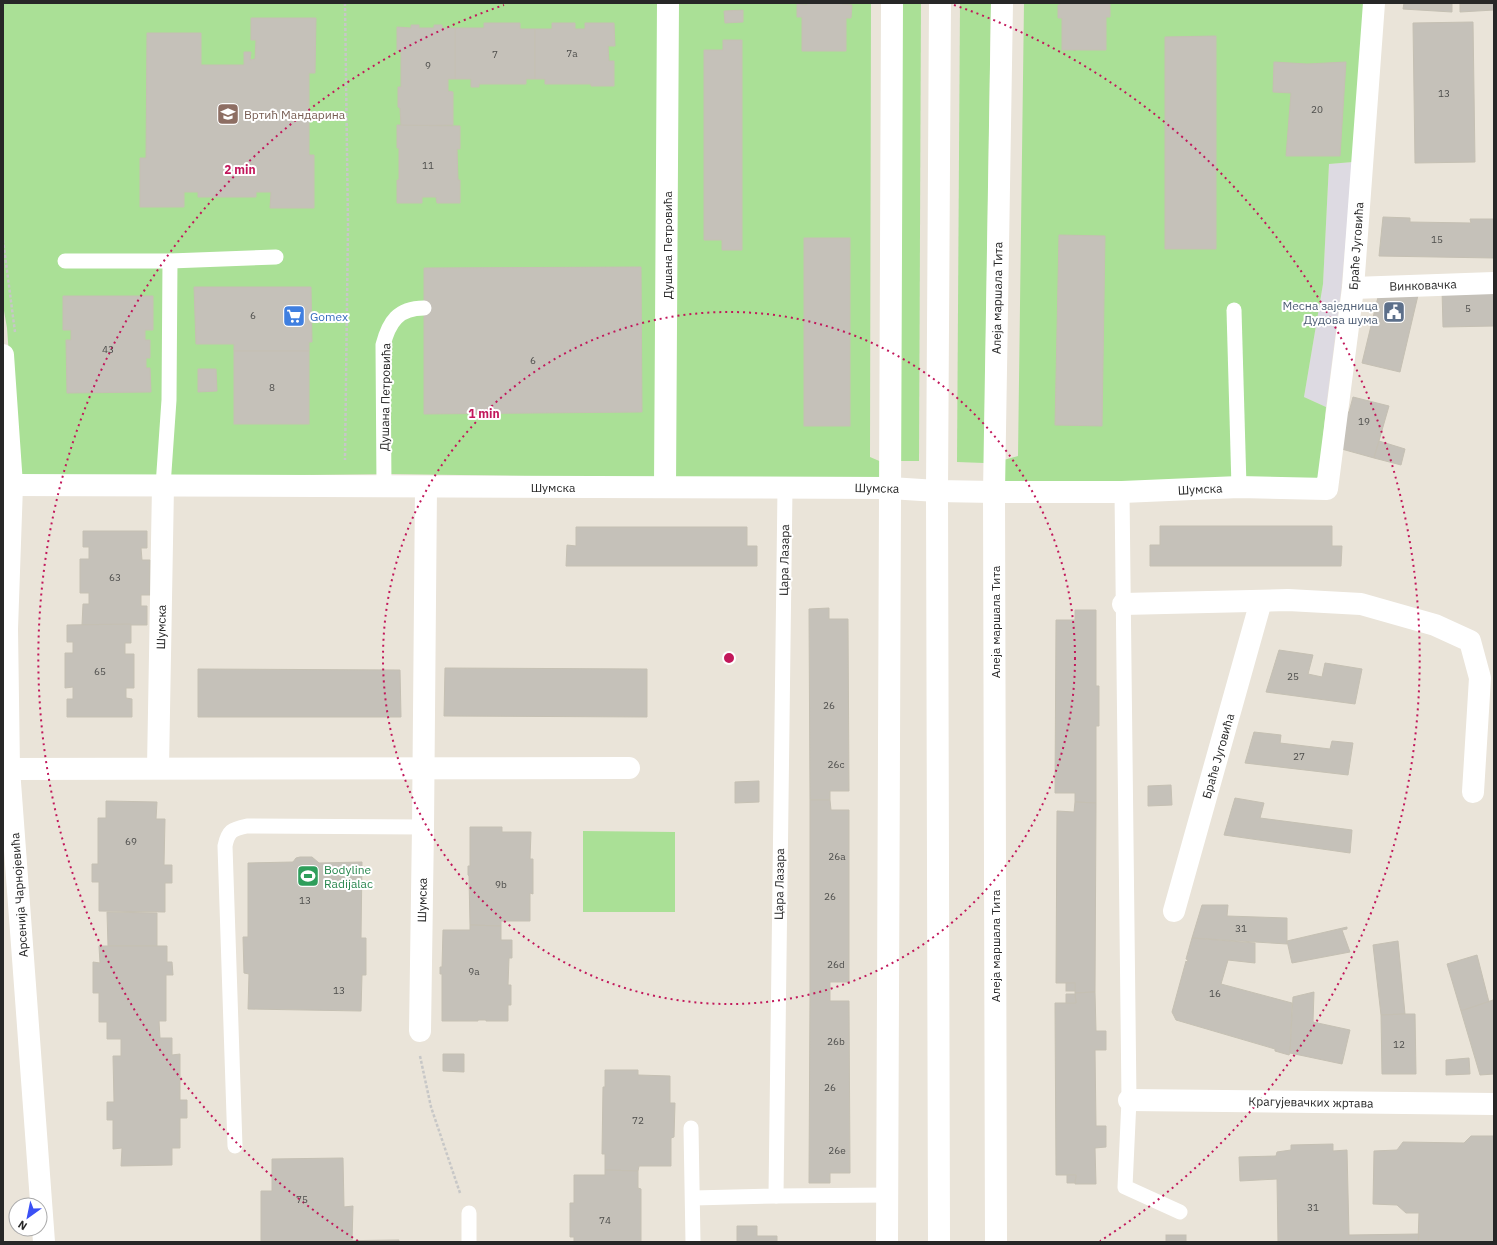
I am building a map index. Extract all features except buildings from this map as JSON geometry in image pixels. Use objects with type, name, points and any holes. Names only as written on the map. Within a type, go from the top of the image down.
[{"type":"street","name":"Душана Петровића","points":[[665,487],[668,3]]},
{"type":"street","points":[[887,1242],[892,3]]},
{"type":"street","points":[[939,1242],[937,491],[940,3]]},
{"type":"street","name":"Алеја маршала Тита","points":[[996,1242],[994,492],[1002,3]]},
{"type":"street","name":"Браће Југовића","points":[[1327,489],[1353,288],[1374,3]]},
{"type":"street","name":"Винковачка","points":[[1353,288],[1494,283]]},
{"type":"street","name":"Арсенија Чарнојевића","points":[[10,347],[12,485],[5,629],[9,769],[9,842],[44,1242]]},
{"type":"street","name":"Шумска","points":[[12,485],[890,488],[994,492],[1122,492],[1239,487],[1327,489]]},
{"type":"street","name":"Шумска","points":[[158,768],[163,486]]},
{"type":"street","name":"Шумска","points":[[420,1031],[424,827],[423,769],[426,487]]},
{"type":"street","points":[[1123,604],[1288,600],[1362,604],[1435,624],[1470,641],[1480,678],[1473,792]]},
{"type":"street","name":"Браће Југовића","points":[[1174,911],[1261,601]]},
{"type":"street","points":[[9,769],[629,768]]},
{"type":"street","name":"Крагујевачких жртава","points":[[1129,1100],[1494,1104]]},
{"type":"lane","points":[[65,261],[170,261],[276,257]]},
{"type":"lane","points":[[163,486],[169,400],[170,261]]},
{"type":"lane","name":"Душана Петровића","points":[[384,487],[384,345],[387,331],[392,321],[399,315],[414,308],[424,308]]},
{"type":"lane","points":[[1234,310],[1239,487]]},
{"type":"lane","name":"Цара Лазара","points":[[776,1196],[785,488]]},
{"type":"lane","points":[[1122,492],[1129,1100],[1125,1188],[1180,1212]]},
{"type":"lane","points":[[235,1146],[225,846],[227,836],[234,829],[247,826],[424,827]]},
{"type":"lane","points":[[691,1128],[693,1242]]},
{"type":"lane","points":[[692,1198],[888,1195]]},
{"type":"lane","points":[[469,1213],[469,1242]]},
{"type":"path","points":[[345,3],[348,234],[345,486]]},
{"type":"path","points":[[3,240],[10,347]]},
{"type":"path","points":[[420,1031],[420,1057],[431,1107],[455,1183],[469,1213]]},
{"type":"shaded area","points":[[1353,162],[1341,291],[1326,407],[1304,397],[1323,284],[1329,164]]},
{"type":"green space","points":[[3,3],[871,3],[870,457],[884,463],[883,477],[672,478],[393,474],[18,478],[7,328],[3,305]]},
{"type":"green space","points":[[898,3],[921,3],[919,461],[898,461]]},
{"type":"green space","points":[[960,3],[991,3],[984,463],[957,462]]},
{"type":"green space","points":[[1024,3],[1365,3],[1353,162],[1329,164],[1323,284],[1304,397],[1326,407],[1319,482],[1002,484],[1000,461],[1018,456]]},
{"type":"green space","points":[[583,831],[675,832],[675,912],[583,912]]},
{"type":"place","name":"Вртић Мандарина","points":[[228,114]]},
{"type":"place","name":"Месна заједница Дудова шума","points":[[1394,312]]},
{"type":"place","name":"Gomex","points":[[294,316]]},
{"type":"place","name":"Bodyline Radijalac","points":[[308,876]]}]
